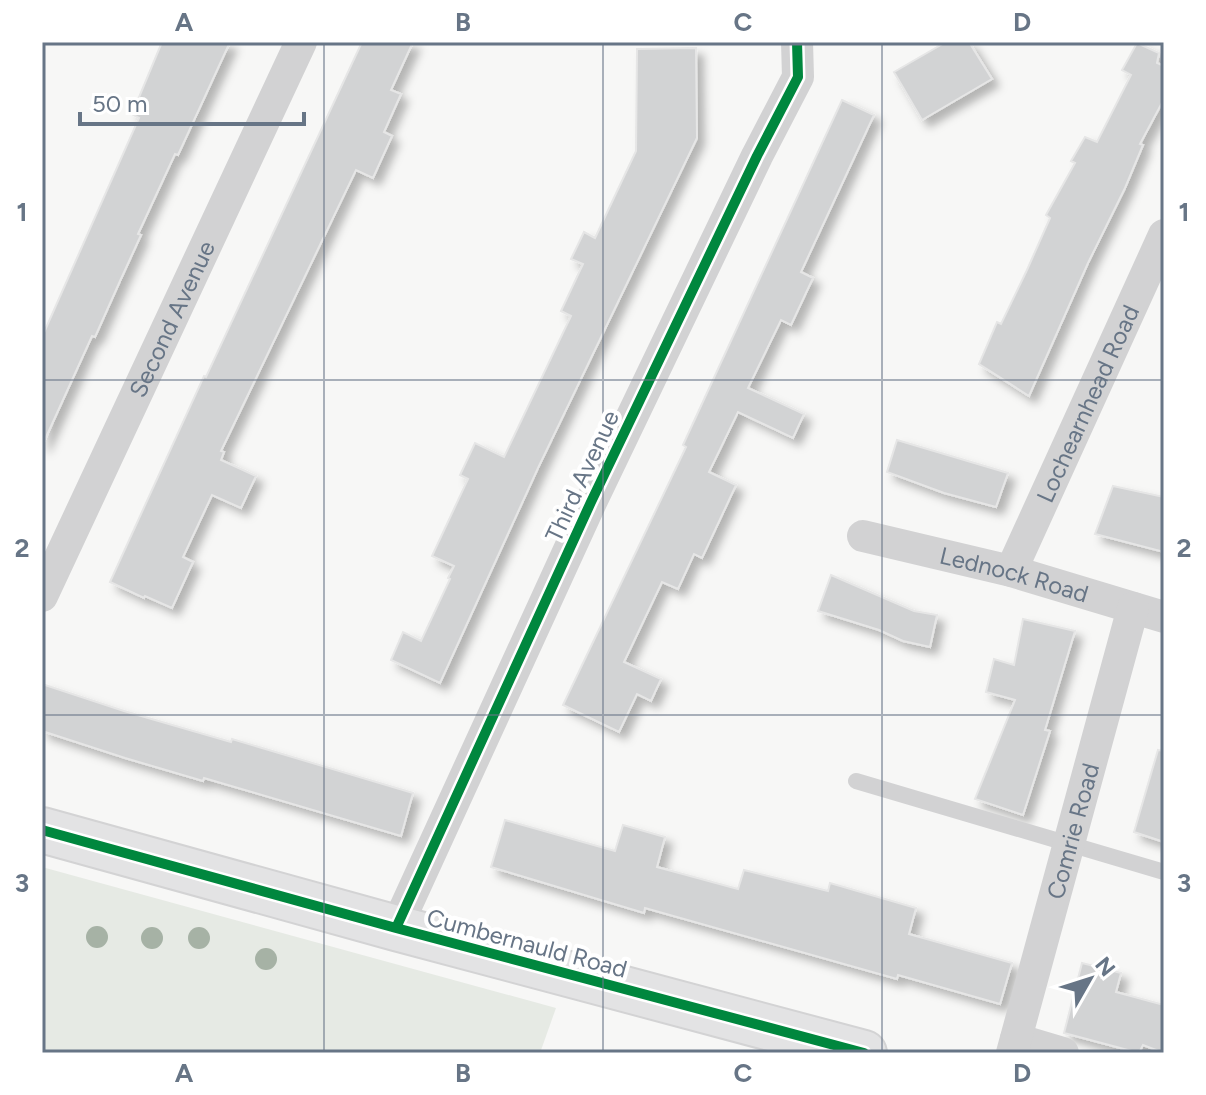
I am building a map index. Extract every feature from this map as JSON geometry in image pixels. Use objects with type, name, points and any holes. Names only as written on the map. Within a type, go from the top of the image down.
[{"type":"main road","name":"Cumbernauld Road","points":[[42,830],[864,1053]]},
{"type":"street","name":"Second Avenue","points":[[42,596],[301,42]]},
{"type":"street","name":"Third Avenue","points":[[396,928],[591,502],[798,77],[797,42]]},
{"type":"street","name":"Lochearnhead Road","points":[[1011,571],[1164,235]]},
{"type":"street","name":"Lednock Road","points":[[863,536],[1011,571],[1164,617]]},
{"type":"street","name":"Comrie Road","points":[[1014,1046],[1133,608]]},
{"type":"street","points":[[1014,1046],[1063,1053]]},
{"type":"lane","points":[[856,781],[1164,872]]},
{"type":"shaded area","points":[[42,867],[556,1008],[540,1053],[42,1053]]},
{"type":"building","points":[[162,42],[230,42],[178,155],[175,154],[95,337],[92,336],[42,446],[42,337],[139,118],[132,114]]},
{"type":"building","points":[[362,42],[413,42],[391,90],[401,94],[384,132],[392,136],[373,178],[356,170],[221,451],[224,452],[221,460],[256,476],[241,508],[212,495],[183,557],[193,562],[172,608],[144,598],[110,582]]},
{"type":"building","points":[[946,42],[969,42],[992,79],[922,120],[894,72]]},
{"type":"building","points":[[1137,43],[1159,53],[1157,63],[1164,66],[1164,99],[1140,144],[1143,145],[1125,188],[1029,396],[979,364],[997,322],[1001,324],[1027,270],[1050,218],[1046,215],[1075,163],[1071,161],[1085,137],[1097,142],[1131,75],[1122,70]]},
{"type":"building","points":[[696,48],[697,138],[538,468],[440,683],[391,660],[403,632],[421,641],[450,579],[454,566],[432,556],[468,479],[460,475],[475,443],[504,457],[571,316],[561,311],[583,264],[571,259],[584,232],[595,238],[636,151],[637,49]]},
{"type":"building","points":[[842,100],[874,115],[801,272],[813,278],[791,325],[781,320],[748,388],[804,414],[793,438],[738,412],[709,472],[736,485],[702,558],[694,554],[678,589],[662,582],[624,662],[661,679],[651,701],[637,694],[619,732],[563,705],[686,447],[683,445]]},
{"type":"building","points":[[897,440],[1008,473],[996,507],[944,493],[887,472]]},
{"type":"building","points":[[1113,486],[1164,497],[1164,552],[1095,534]]},
{"type":"building","points":[[831,575],[914,611],[937,615],[930,647],[903,641],[818,611]]},
{"type":"building","points":[[1023,619],[1075,631],[1045,730],[1050,731],[1023,815],[975,799],[1015,700],[986,692],[994,659],[1014,665]]},
{"type":"building","points":[[42,684],[124,711],[231,742],[232,739],[413,793],[401,836],[204,778],[203,781],[42,731]]},
{"type":"building","points":[[1158,750],[1164,751],[1164,842],[1134,832]]},
{"type":"building","points":[[505,820],[615,851],[623,825],[665,837],[657,867],[738,889],[744,870],[828,891],[830,883],[916,908],[909,934],[1012,963],[1000,1004],[898,975],[897,979],[645,908],[644,913],[491,867]]},
{"type":"building","points":[[1082,963],[1121,973],[1116,992],[1164,1005],[1164,1053],[1143,1045],[1139,1053],[1064,1033]]},
{"type":"cycle path","points":[[396,928],[591,502],[798,77],[797,42]]},
{"type":"cycle path","points":[[42,830],[864,1053]]}]
